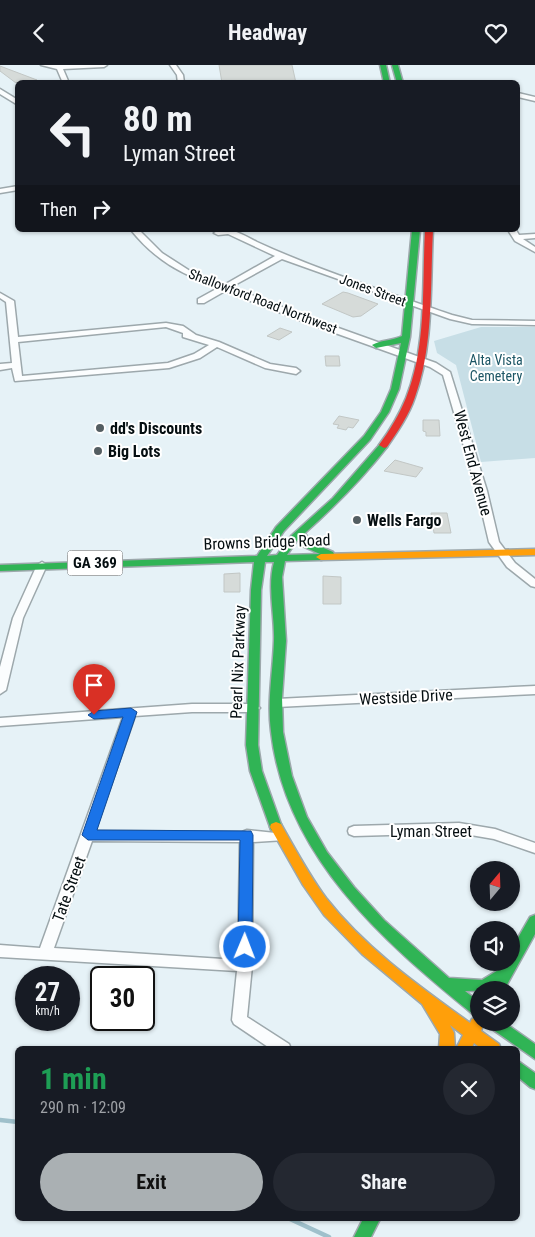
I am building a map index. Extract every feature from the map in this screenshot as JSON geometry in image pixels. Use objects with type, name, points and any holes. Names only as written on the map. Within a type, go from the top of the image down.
[{"type":"main road","points":[[383,65],[386,80]]},
{"type":"main road","points":[[395,65],[399,80]]},
{"type":"main road","name":"Pearl Nix Parkway","points":[[416,232],[406,337],[395,389],[386,411],[368,438],[280,529],[260,559],[256,591],[252,745],[256,771],[272,821],[312,889],[330,911],[388,970],[470,1030]]},
{"type":"main road","points":[[429,232],[420,361],[414,391],[405,415],[387,442],[321,515],[300,533],[280,559],[281,627],[277,703],[278,743],[283,768],[306,829],[337,878],[370,917],[445,985],[470,1004]]},
{"type":"main road","points":[[376,345],[396,342],[406,337]]},
{"type":"main road","points":[[300,533],[310,547],[334,556]]},
{"type":"main road","name":"Browns Bridge Road","points":[[0,568],[334,556],[535,552]]},
{"type":"main road","points":[[501,981],[535,921]]},
{"type":"main road","points":[[445,985],[484,986],[506,973]]},
{"type":"main road","points":[[506,973],[506,981]]},
{"type":"main road","points":[[424,997],[447,1033],[447,1046]]},
{"type":"main road","points":[[465,1046],[472,1031]]},
{"type":"main road","name":"Pearl Nix Parkway","points":[[472,1031],[490,1046]]},
{"type":"main road","points":[[505,1031],[535,1052]]},
{"type":"main road","points":[[518,1031],[535,1052]]},
{"type":"main road","points":[[520,1071],[535,1082]]},
{"type":"main road","points":[[362,1237],[371,1221]]},
{"type":"street","points":[[44,65],[59,68],[104,65]]},
{"type":"street","points":[[173,65],[180,75],[181,80]]},
{"type":"street","points":[[59,68],[65,80]]},
{"type":"street","points":[[0,91],[15,101]]},
{"type":"street","points":[[520,95],[535,99]]},
{"type":"street","points":[[0,191],[15,188]]},
{"type":"street","name":"Shallowford Road Northwest","points":[[137,232],[148,245],[171,263],[224,288],[402,355]]},
{"type":"street","name":"Jones Street","points":[[218,233],[229,232],[281,256],[424,309],[472,322],[535,323]]},
{"type":"street","points":[[513,232],[517,237],[535,250]]},
{"type":"street","points":[[517,237],[535,236]]},
{"type":"street","points":[[201,301],[281,256]]},
{"type":"street","points":[[0,295],[5,296],[10,301],[18,379],[169,365],[189,358],[214,344]]},
{"type":"street","points":[[14,340],[158,327],[179,329],[268,366],[296,371]]},
{"type":"street","name":"West End Avenue","points":[[402,355],[440,368],[450,380],[494,542],[511,565],[535,585]]},
{"type":"street","points":[[0,367],[16,365]]},
{"type":"street","points":[[0,690],[18,618],[42,565]]},
{"type":"street","name":"Westside Drive","points":[[277,703],[535,690]]},
{"type":"street","points":[[0,722],[131,712],[254,708]]},
{"type":"street","name":"Tate Street","points":[[45,953],[131,712]]},
{"type":"street","name":"Lyman Street","points":[[354,831],[459,828],[494,834],[535,848]]},
{"type":"street","points":[[88,835],[247,835],[280,837]]},
{"type":"street","points":[[247,835],[245,966],[239,1020],[279,1046]]},
{"type":"street","points":[[0,951],[245,966]]},
{"type":"green space","name":"Alta Vista Cemetery","points":[[481,327],[535,327],[535,458],[481,462],[456,365],[437,353],[434,341]]},
{"type":"building","points":[[219,65],[292,65],[295,80],[222,80]]},
{"type":"building","points":[[0,66],[37,80],[15,80],[15,82],[0,71]]},
{"type":"building","points":[[343,292],[378,304],[361,316],[353,317],[322,304]]},
{"type":"building","points":[[280,328],[292,332],[279,340],[267,336]]},
{"type":"building","points":[[325,356],[339,356],[340,366],[326,366]]},
{"type":"building","points":[[339,416],[359,420],[353,428],[348,427],[346,430],[337,428],[339,425],[333,424]]},
{"type":"building","points":[[423,420],[439,420],[440,436],[426,436],[426,432],[423,431]]},
{"type":"building","points":[[395,460],[423,468],[416,477],[384,471]]},
{"type":"building","points":[[431,513],[447,513],[451,533],[434,533]]},
{"type":"building","points":[[240,573],[240,592],[224,592],[224,574]]},
{"type":"building","points":[[323,576],[341,577],[341,604],[323,604]]},
{"type":"waterway","points":[[0,1120],[15,1122]]},
{"type":"waterway","points":[[294,1221],[329,1237]]},
{"type":"traffic: fast","points":[[383,65],[386,80]]},
{"type":"traffic: fast","points":[[395,65],[399,80]]},
{"type":"traffic: fast","points":[[276,827],[256,771],[252,745],[256,590],[260,559],[280,529],[367,438],[385,412],[395,389],[406,337],[416,232]]},
{"type":"traffic: fast","points":[[376,345],[396,342],[406,337]]},
{"type":"traffic: fast","points":[[384,445],[336,500],[295,537],[280,559],[277,577],[280,632],[276,697],[277,732],[285,776],[301,817],[322,855],[349,891],[379,924],[411,954],[470,1004]]},
{"type":"traffic: fast","points":[[300,533],[306,544],[329,554]]},
{"type":"traffic: fast","points":[[0,568],[321,557]]},
{"type":"traffic: fast","points":[[501,981],[535,921]]},
{"type":"traffic: fast","points":[[445,984],[484,986],[504,974]]},
{"type":"traffic: fast","points":[[505,1031],[535,1052]]},
{"type":"traffic: fast","points":[[520,1070],[535,1082]]},
{"type":"traffic: fast","points":[[362,1237],[371,1221]]},
{"type":"traffic: slow","points":[[321,557],[535,552]]},
{"type":"traffic: slow","points":[[276,827],[314,892],[347,931],[429,1001],[490,1046]]},
{"type":"traffic: slow","points":[[429,1005],[447,1033],[447,1046]]},
{"type":"traffic: slow","points":[[465,1046],[473,1031]]},
{"type":"traffic: jam","points":[[384,445],[400,422],[411,397],[418,370],[423,342],[429,232]]},
{"type":"place","name":"dd's Discounts","points":[[100,428]]},
{"type":"place","name":"Big Lots","points":[[98,451]]},
{"type":"place","name":"Wells Fargo","points":[[357,520]]},
{"type":"route","points":[[94,715],[131,712],[88,835],[247,835],[245,947]]}]
